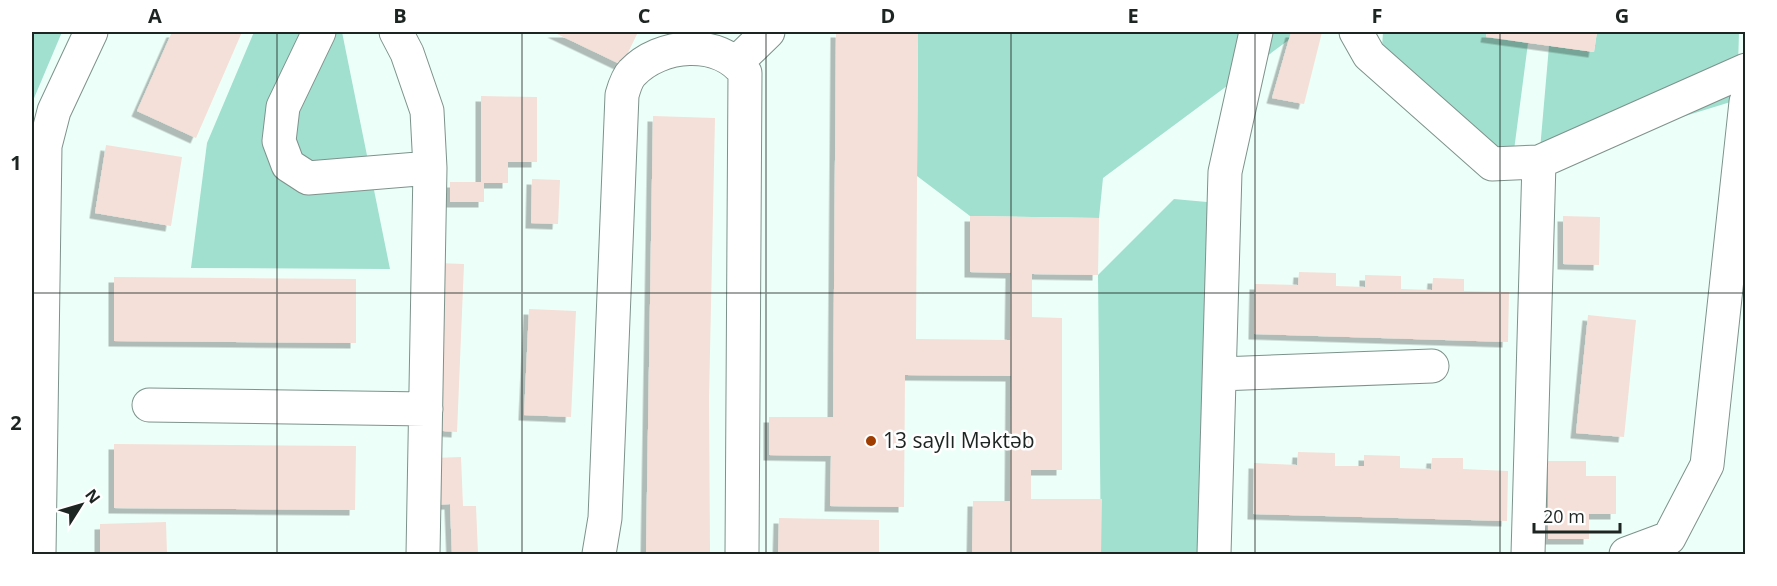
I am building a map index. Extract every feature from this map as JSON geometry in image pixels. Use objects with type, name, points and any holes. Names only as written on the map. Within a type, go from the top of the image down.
[{"type":"street","points":[[39,555],[45,146],[54,111],[91,32]]},
{"type":"street","points":[[319,32],[284,106],[279,141],[288,165],[308,178],[430,168]]},
{"type":"street","points":[[396,32],[407,53],[427,111],[430,168],[423,555]]},
{"type":"street","points":[[736,62],[763,33],[768,32]]},
{"type":"street","points":[[1214,555],[1225,172],[1256,32]]},
{"type":"street","points":[[1356,32],[1368,56],[1492,164],[1539,162],[1746,70]]},
{"type":"street","points":[[599,555],[604,518],[622,94],[630,75],[651,58],[673,50],[703,49],[723,53],[736,62],[745,73],[742,555]]},
{"type":"street","points":[[1626,555],[1669,538],[1707,465],[1746,102]]},
{"type":"street","points":[[1528,555],[1539,162]]},
{"type":"street","points":[[1220,374],[1432,366]]},
{"type":"street","points":[[149,405],[426,409]]},
{"type":"green space","points":[[32,32],[62,32],[32,103]]},
{"type":"green space","points":[[254,32],[342,32],[390,269],[191,268],[207,143]]},
{"type":"green space","points":[[918,32],[1291,32],[1290,39],[1103,178],[1099,218],[970,216],[917,176]]},
{"type":"green space","points":[[1383,32],[1487,32],[1486,36],[1528,43],[1513,158],[1381,63]]},
{"type":"green space","points":[[1597,32],[1739,32],[1737,100],[1539,161],[1549,46],[1594,52]]},
{"type":"green space","points":[[1174,199],[1218,203],[1208,554],[1101,554],[1098,275]]},
{"type":"building","points":[[172,32],[242,32],[196,138],[137,111]]},
{"type":"building","points":[[553,32],[638,32],[622,65]]},
{"type":"building","name":"13 saylı Məktəb","points":[[836,32],[918,32],[916,339],[1010,340],[1011,273],[970,272],[970,216],[1099,218],[1098,275],[1032,274],[1032,317],[1062,318],[1062,470],[1031,470],[1031,499],[1102,499],[1101,554],[972,554],[973,501],[1010,501],[1011,376],[905,375],[904,507],[830,506],[831,456],[769,455],[769,417],[833,417]]},
{"type":"building","points":[[1291,32],[1322,32],[1304,104],[1272,98]]},
{"type":"building","points":[[1487,32],[1597,32],[1594,52],[1486,37]]},
{"type":"building","points":[[481,96],[537,97],[537,162],[508,162],[508,183],[484,183],[484,202],[450,202],[450,182],[481,182]]},
{"type":"building","points":[[653,116],[715,118],[709,399],[710,554],[646,554]]},
{"type":"building","points":[[106,145],[182,157],[171,226],[95,213]]},
{"type":"building","points":[[532,179],[560,180],[558,224],[531,223]]},
{"type":"building","points":[[1563,216],[1600,217],[1599,265],[1563,264]]},
{"type":"building","points":[[437,263],[464,264],[457,432],[430,430]]},
{"type":"building","points":[[1299,272],[1336,273],[1336,286],[1365,287],[1365,275],[1401,276],[1401,289],[1432,290],[1433,278],[1464,279],[1464,291],[1509,292],[1508,342],[1254,334],[1255,284],[1298,285]]},
{"type":"building","points":[[114,277],[356,279],[356,343],[114,341]]},
{"type":"building","points":[[529,309],[576,311],[571,417],[524,415]]},
{"type":"building","points":[[1588,315],[1636,320],[1624,437],[1576,433]]},
{"type":"building","points":[[114,444],[356,446],[355,510],[114,508]]},
{"type":"building","points":[[1298,452],[1335,453],[1335,466],[1364,466],[1364,455],[1400,456],[1400,468],[1431,469],[1432,458],[1463,458],[1463,469],[1508,471],[1507,521],[1253,514],[1254,463],[1297,465]]},
{"type":"building","points":[[461,457],[463,506],[476,506],[478,554],[452,554],[450,504],[435,505],[433,458]]},
{"type":"building","points":[[1548,461],[1586,461],[1586,476],[1616,476],[1616,514],[1589,514],[1589,539],[1548,539]]},
{"type":"building","points":[[779,518],[879,520],[879,554],[778,554]]},
{"type":"building","points":[[166,522],[167,554],[100,554],[100,524]]},
{"type":"place","name":"13 saylı Məktəb","points":[[871,441]]}]
